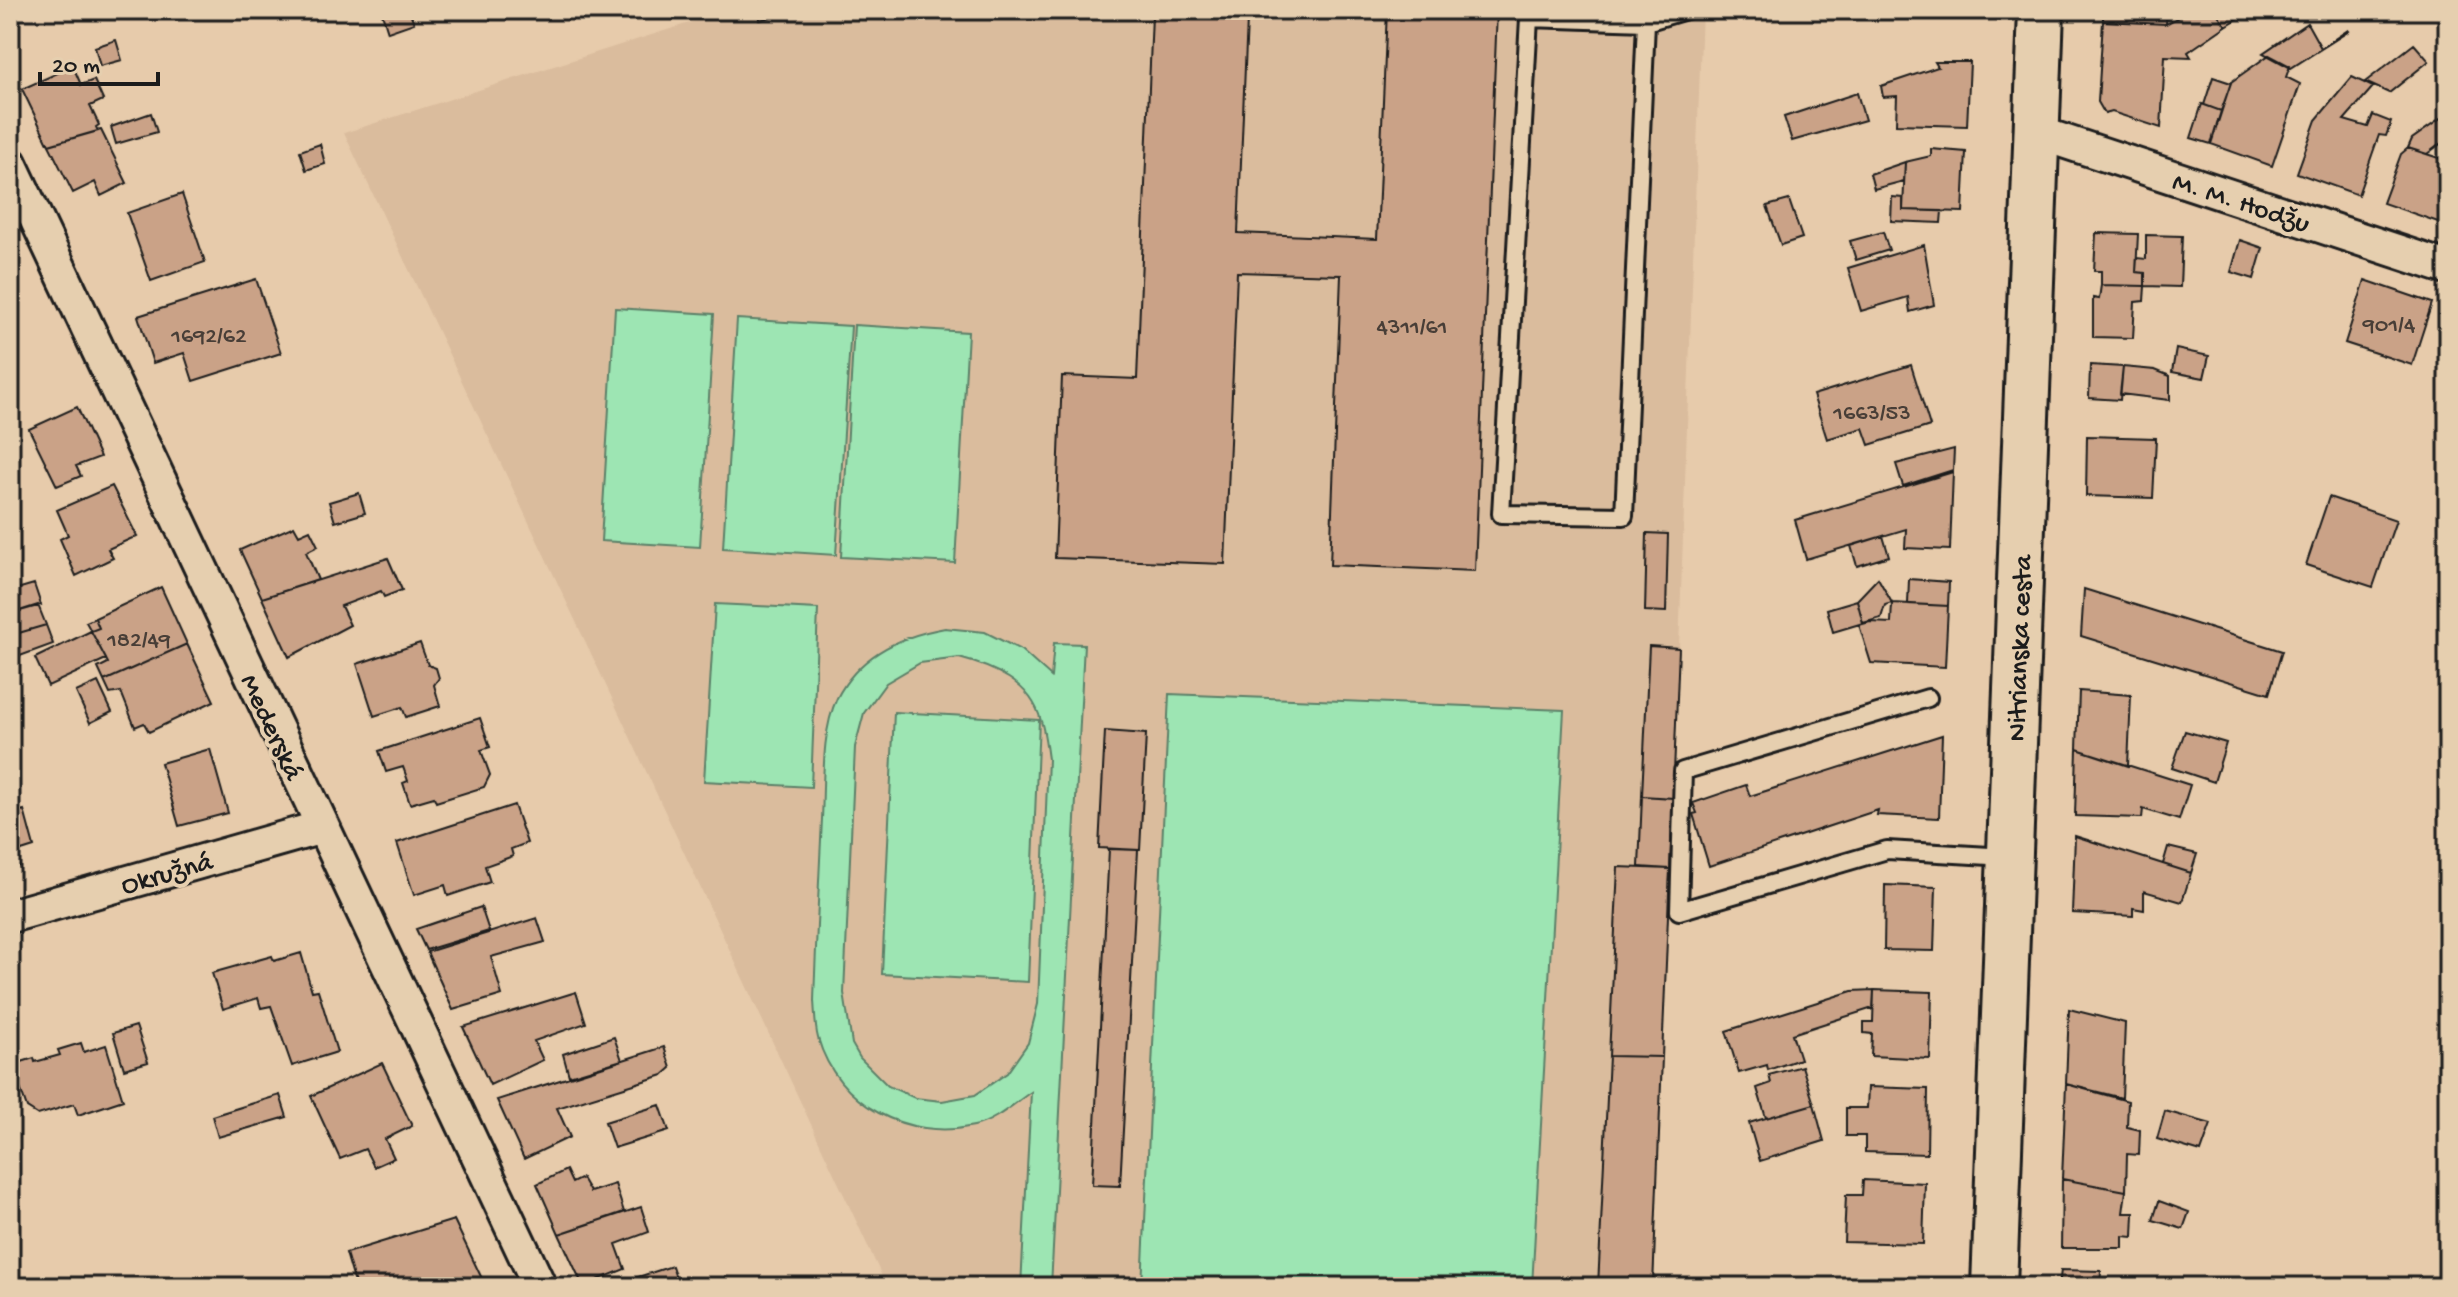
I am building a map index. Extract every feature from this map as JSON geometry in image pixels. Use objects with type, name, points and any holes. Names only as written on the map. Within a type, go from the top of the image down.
[{"type":"main road","name":"Nitrianska cesta","points":[[1994,1287],[2041,10]]},
{"type":"street","name":"M. M. Hodžu","points":[[2036,132],[2448,268]]},
{"type":"street","name":"Mederská","points":[[10,163],[540,1287]]},
{"type":"street","name":"Okružná","points":[[10,916],[322,827]]},
{"type":"lane","points":[[1646,22],[1624,516],[1501,514],[1529,18],[1646,22],[1686,10]]},
{"type":"lane","points":[[1928,698],[1683,771],[1679,911],[1887,850],[2010,857]]},
{"type":"shaded area","points":[[730,10],[1702,10],[1679,648],[1649,646],[1639,867],[1618,868],[1598,1287],[887,1287],[344,133]]},
{"type":"green space","points":[[615,308],[714,314],[700,547],[601,541]]},
{"type":"green space","points":[[737,319],[851,326],[836,555],[723,548]]},
{"type":"green space","points":[[854,325],[968,332],[955,563],[841,557]]},
{"type":"green space","points":[[715,604],[818,609],[811,787],[704,781]]},
{"type":"green space","points":[[945,628],[985,632],[1021,650],[1051,677],[1054,643],[1084,644],[1051,1287],[1021,1287],[1031,1092],[997,1116],[974,1126],[924,1128],[901,1122],[878,1113],[841,1082],[827,1062],[817,1034],[814,1001],[823,773],[832,711],[846,683],[869,659],[897,642]],"holes":[[[959,658],[1020,686],[1036,707],[1044,735],[1048,759],[1038,1004],[1028,1043],[1007,1073],[975,1095],[942,1101],[915,1098],[888,1086],[860,1058],[852,1044],[844,993],[855,747],[864,713],[886,683],[920,663]]]},
{"type":"green space","points":[[1169,694],[1564,710],[1532,1287],[1142,1287]]},
{"type":"green space","points":[[894,712],[1039,720],[1028,982],[882,974]]},
{"type":"building","points":[[381,10],[409,10],[414,23],[388,32]]},
{"type":"building","points":[[757,10],[778,10],[779,15],[760,20]]},
{"type":"building","points":[[1387,10],[1497,10],[1475,571],[1330,565],[1341,275],[1237,272],[1225,564],[1055,558],[1062,376],[1137,379],[1152,15],[1247,19],[1238,233],[1377,239]]},
{"type":"building","points":[[2103,10],[2167,10],[2166,24],[2103,21]]},
{"type":"building","points":[[2191,10],[2215,10],[2226,26],[2188,52],[2191,57],[2165,56],[2161,128],[2112,112],[2105,114],[2098,102],[2103,21],[2166,24]]},
{"type":"building","points":[[2215,10],[2252,10],[2226,26]]},
{"type":"building","points":[[2307,23],[2321,48],[2349,31],[2291,68],[2263,53]]},
{"type":"building","points":[[116,40],[122,60],[100,66],[95,47]]},
{"type":"building","points":[[2414,44],[2429,61],[2389,93],[2365,82]]},
{"type":"building","points":[[2269,55],[2290,66],[2286,77],[2300,84],[2272,166],[2211,144],[2231,82]]},
{"type":"building","points":[[1935,62],[1970,62],[1967,126],[1896,124],[1897,96],[1883,97],[1881,86],[1938,67]]},
{"type":"building","points":[[73,66],[81,85],[94,80],[103,100],[90,106],[99,125],[96,127],[98,131],[49,145],[22,89]]},
{"type":"building","points":[[2213,77],[2231,83],[2221,111],[2204,105]]},
{"type":"building","points":[[2352,77],[2373,87],[2344,120],[2368,127],[2373,115],[2391,122],[2386,136],[2379,135],[2358,195],[2297,173],[2316,120]]},
{"type":"building","points":[[1857,93],[1865,120],[1792,141],[1784,117]]},
{"type":"building","points":[[2202,104],[2221,111],[2211,144],[2191,138]]},
{"type":"building","points":[[151,113],[157,132],[116,144],[111,127]]},
{"type":"building","points":[[2446,115],[2448,138],[2427,154],[2408,148],[2412,139]]},
{"type":"building","points":[[101,130],[127,183],[101,196],[95,182],[73,193],[49,145]]},
{"type":"building","points":[[320,144],[325,164],[306,170],[300,151]]},
{"type":"building","points":[[2408,148],[2448,161],[2448,205],[2441,223],[2383,203],[2401,154]]},
{"type":"building","points":[[1931,149],[1966,152],[1963,212],[1903,210],[1905,162],[1931,156]]},
{"type":"building","points":[[1905,162],[1904,181],[1874,189],[1870,174]]},
{"type":"building","points":[[182,194],[205,262],[151,281],[127,213]]},
{"type":"building","points":[[1892,197],[1903,198],[1903,210],[1942,211],[1941,223],[1891,221]]},
{"type":"building","points":[[1789,200],[1802,238],[1781,245],[1767,206]]},
{"type":"building","points":[[1883,232],[1889,250],[1856,260],[1850,241]]},
{"type":"building","points":[[2096,233],[2138,234],[2136,272],[2145,273],[2145,286],[2101,285],[2101,271],[2094,271]]},
{"type":"building","points":[[2146,235],[2182,236],[2180,287],[2145,286],[2145,273],[2136,272],[2137,258],[2146,259]]},
{"type":"building","points":[[2240,240],[2263,248],[2254,279],[2231,272]]},
{"type":"building","points":[[1924,245],[1934,305],[1910,312],[1908,297],[1861,311],[1848,268]]},
{"type":"building","points":[[256,279],[281,353],[193,381],[184,353],[153,363],[138,316]]},
{"type":"building","points":[[2365,280],[2432,303],[2412,365],[2345,343]]},
{"type":"building","points":[[2101,285],[2145,286],[2144,301],[2135,302],[2133,338],[2093,337],[2093,298],[2099,299]]},
{"type":"building","points":[[2176,349],[2209,356],[2204,378],[2172,372]]},
{"type":"building","points":[[1911,365],[1930,426],[1869,445],[1863,428],[1827,439],[1813,395]]},
{"type":"building","points":[[2090,365],[2123,367],[2120,400],[2089,398]]},
{"type":"building","points":[[2123,367],[2155,370],[2170,376],[2170,400],[2120,394]]},
{"type":"building","points":[[77,407],[100,457],[76,466],[81,476],[57,486],[29,429]]},
{"type":"building","points":[[2087,436],[2156,438],[2153,498],[2086,496]]},
{"type":"building","points":[[1954,449],[1953,470],[1903,486],[1896,464]]},
{"type":"building","points":[[1953,472],[1950,550],[1905,548],[1906,529],[1806,559],[1795,520]]},
{"type":"building","points":[[112,486],[137,536],[108,549],[113,558],[76,576],[60,539],[68,535],[57,510]]},
{"type":"building","points":[[359,493],[365,513],[335,522],[329,502]]},
{"type":"building","points":[[2329,497],[2396,520],[2373,587],[2306,565]]},
{"type":"building","points":[[294,526],[299,535],[310,530],[318,546],[306,552],[318,580],[262,598],[240,550]]},
{"type":"building","points":[[1647,533],[1668,534],[1666,612],[1645,611]]},
{"type":"building","points":[[1883,536],[1889,556],[1857,566],[1851,546]]},
{"type":"building","points":[[388,558],[402,590],[384,597],[381,591],[341,606],[350,625],[289,657],[262,598]]},
{"type":"building","points":[[1878,578],[1892,603],[1885,605],[1881,618],[1863,623],[1857,600]]},
{"type":"building","points":[[1909,579],[1949,582],[1948,606],[1908,604]]},
{"type":"building","points":[[34,584],[41,605],[10,614],[10,591]]},
{"type":"building","points":[[161,587],[187,644],[104,681],[98,668],[108,663],[91,631],[99,628],[95,618]]},
{"type":"building","points":[[2084,589],[2282,651],[2269,694],[2081,636]]},
{"type":"building","points":[[1857,600],[1863,623],[1833,632],[1827,609]]},
{"type":"building","points":[[1892,603],[1948,606],[1945,667],[1871,663],[1859,625],[1891,623]]},
{"type":"building","points":[[38,605],[46,625],[12,635],[10,614]]},
{"type":"building","points":[[95,618],[99,628],[91,631],[86,622]]},
{"type":"building","points":[[46,625],[53,644],[20,656],[12,635]]},
{"type":"building","points":[[91,631],[106,659],[48,686],[35,658]]},
{"type":"building","points":[[420,643],[428,665],[436,668],[439,678],[434,685],[440,706],[406,717],[402,707],[374,716],[357,664]]},
{"type":"building","points":[[187,644],[214,701],[149,732],[144,723],[135,727],[121,692],[110,694],[104,681]]},
{"type":"building","points":[[1649,646],[1679,648],[1673,798],[1642,796]]},
{"type":"building","points":[[98,682],[112,712],[90,723],[76,692]]},
{"type":"building","points":[[2079,691],[2131,695],[2128,766],[2077,749]]},
{"type":"building","points":[[480,718],[490,747],[481,750],[490,775],[484,787],[436,802],[434,797],[410,804],[403,783],[408,781],[403,767],[386,772],[379,751]]},
{"type":"building","points":[[1105,731],[1146,734],[1140,850],[1099,848]]},
{"type":"building","points":[[2185,731],[2226,743],[2214,782],[2172,768]]},
{"type":"building","points":[[1942,735],[1939,818],[1877,815],[1878,810],[1709,866],[1693,814],[1697,813],[1693,803],[1746,785],[1750,796]]},
{"type":"building","points":[[210,749],[228,813],[179,826],[161,763]]},
{"type":"building","points":[[2077,749],[2190,785],[2179,820],[2143,809],[2142,818],[2075,816]]},
{"type":"building","points":[[1642,796],[1673,798],[1670,869],[1639,867]]},
{"type":"building","points":[[514,805],[527,843],[511,849],[513,856],[485,866],[490,882],[448,896],[445,885],[414,895],[397,843]]},
{"type":"building","points":[[24,810],[34,847],[15,853],[19,866],[10,869],[10,814]]},
{"type":"building","points":[[2075,836],[2191,873],[2182,902],[2144,891],[2144,910],[2133,908],[2133,916],[2072,913]]},
{"type":"building","points":[[2168,847],[2197,854],[2191,873],[2163,864]]},
{"type":"building","points":[[1109,849],[1138,850],[1120,1186],[1092,1185]]},
{"type":"building","points":[[1618,867],[1670,869],[1662,1057],[1609,1056]]},
{"type":"building","points":[[1885,885],[1936,887],[1934,951],[1884,950]]},
{"type":"building","points":[[481,907],[489,931],[426,950],[416,929]]},
{"type":"building","points":[[537,918],[545,942],[491,957],[502,995],[453,1010],[427,952]]},
{"type":"building","points":[[301,953],[312,991],[318,990],[337,1052],[292,1066],[271,1006],[261,1008],[258,998],[223,1009],[212,973],[272,956],[274,961]]},
{"type":"building","points":[[1874,990],[1932,992],[1930,1059],[1871,1056],[1872,1034],[1864,1033],[1864,1022],[1873,1022]]},
{"type":"building","points":[[1874,990],[1873,1008],[1792,1034],[1800,1059],[1768,1070],[1767,1065],[1739,1073],[1726,1031],[1852,991]]},
{"type":"building","points":[[576,992],[586,1023],[534,1041],[543,1060],[490,1085],[463,1027]]},
{"type":"building","points":[[2069,1009],[2125,1023],[2122,1098],[2066,1084]]},
{"type":"building","points":[[136,1026],[148,1062],[124,1069],[113,1033]]},
{"type":"building","points":[[614,1037],[622,1060],[569,1076],[563,1054]]},
{"type":"building","points":[[81,1043],[84,1052],[106,1045],[123,1100],[78,1115],[74,1104],[38,1115],[27,1108],[12,1065],[60,1055],[58,1050]]},
{"type":"building","points":[[664,1047],[671,1068],[663,1075],[557,1108],[570,1137],[524,1159],[497,1100]]},
{"type":"building","points":[[1609,1056],[1662,1057],[1653,1287],[1598,1287]]},
{"type":"building","points":[[382,1063],[412,1126],[385,1139],[394,1158],[374,1167],[365,1149],[340,1159],[311,1096]]},
{"type":"building","points":[[1802,1066],[1814,1104],[1766,1118],[1757,1088],[1771,1083],[1769,1075]]},
{"type":"building","points":[[2066,1084],[2128,1101],[2127,1127],[2140,1130],[2139,1155],[2127,1154],[2126,1191],[2062,1179]]},
{"type":"building","points":[[1868,1087],[1928,1089],[1927,1154],[1865,1152],[1865,1136],[1846,1136],[1846,1108],[1867,1108]]},
{"type":"building","points":[[280,1095],[287,1117],[218,1137],[212,1116]]},
{"type":"building","points":[[1814,1104],[1824,1141],[1760,1161],[1749,1123]]},
{"type":"building","points":[[660,1105],[669,1131],[614,1148],[605,1122]]},
{"type":"building","points":[[2165,1111],[2211,1124],[2201,1152],[2157,1139]]},
{"type":"building","points":[[566,1170],[572,1183],[582,1178],[590,1192],[615,1184],[624,1212],[559,1234],[537,1184]]},
{"type":"building","points":[[2062,1179],[2126,1191],[2123,1213],[2134,1213],[2133,1237],[2123,1236],[2123,1248],[2061,1248]]},
{"type":"building","points":[[1863,1180],[1925,1183],[1923,1244],[1844,1242],[1846,1195],[1862,1195]]},
{"type":"building","points":[[2159,1201],[2189,1212],[2183,1229],[2153,1220]]},
{"type":"building","points":[[641,1207],[649,1232],[616,1244],[625,1269],[583,1286],[559,1234]]},
{"type":"building","points":[[454,1220],[486,1287],[428,1287],[424,1278],[393,1287],[356,1287],[346,1253]]},
{"type":"building","points":[[672,1266],[679,1287],[607,1287]]},
{"type":"building","points":[[2061,1270],[2101,1271],[2100,1287],[2059,1287]]}]
